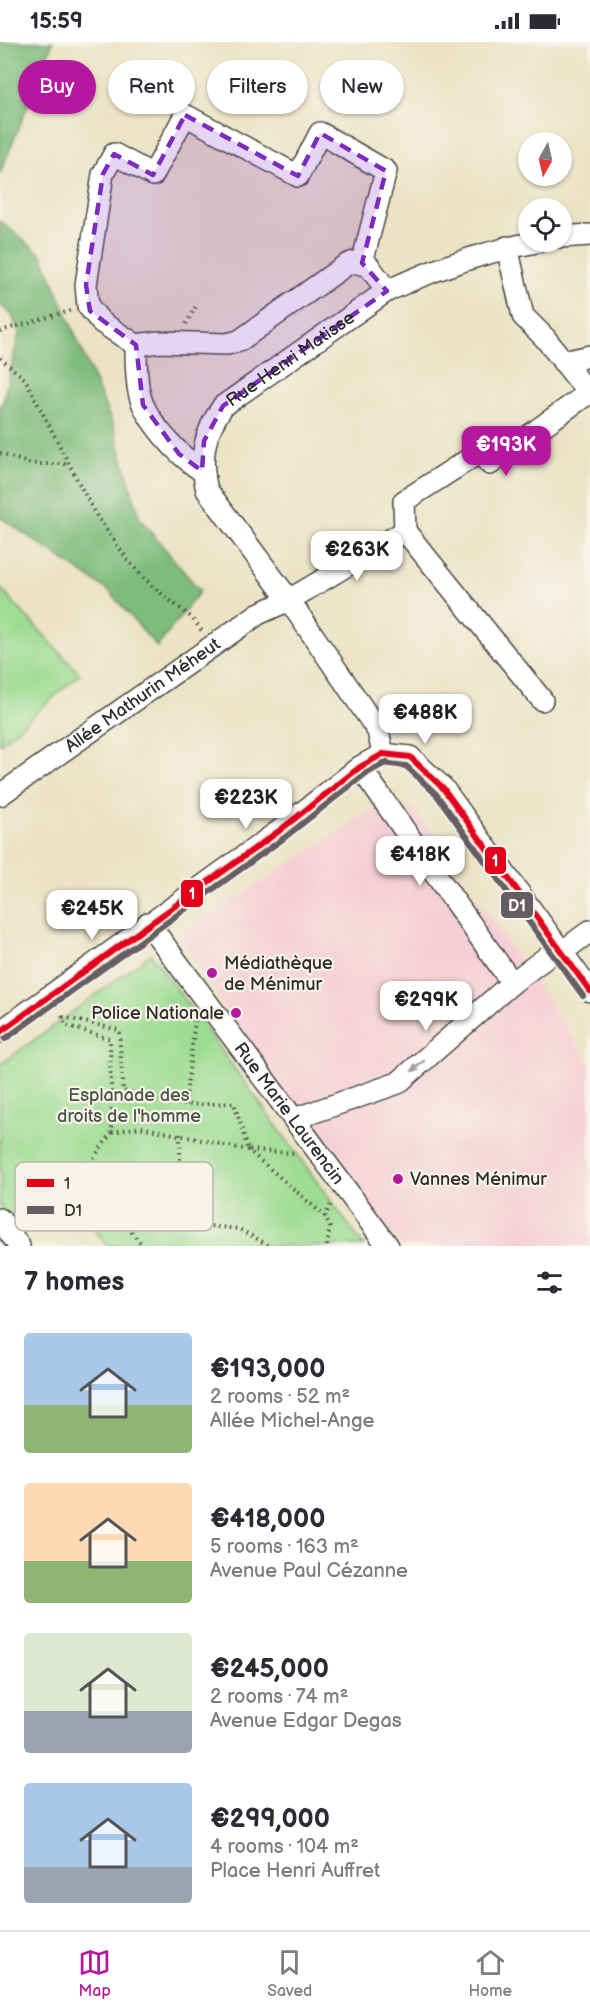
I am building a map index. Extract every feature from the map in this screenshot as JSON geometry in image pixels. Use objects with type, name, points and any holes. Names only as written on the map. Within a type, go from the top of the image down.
[{"type":"street","points":[[362,263],[386,171],[320,134],[298,176],[185,116],[153,175],[114,154],[103,174],[86,285],[88,306],[101,322],[136,345],[159,342],[227,344],[239,341],[346,265],[362,263],[369,266],[387,291]]},
{"type":"street","points":[[572,236],[590,235]]},
{"type":"street","name":"Rue Henri Matisse","points":[[383,754],[378,731],[289,600],[207,490],[202,471],[204,441],[210,424],[223,406],[387,291],[417,277],[518,245]]},
{"type":"street","points":[[507,247],[523,316],[589,395],[490,464],[480,452],[404,501],[405,531],[542,700]]},
{"type":"street","points":[[136,345],[139,392],[143,405],[179,454],[202,471]]},
{"type":"street","points":[[563,362],[590,356]]},
{"type":"street","name":"Allée Mathurin Méheut","points":[[0,795],[258,614],[289,600],[405,531]]},
{"type":"street","points":[[0,1032],[148,923],[279,831],[360,767],[383,754],[410,757],[443,788],[590,991]]},
{"type":"street","points":[[360,767],[512,983]]},
{"type":"street","name":"Rue Marie Laurencin","points":[[148,923],[388,1246]]},
{"type":"street","points":[[294,1119],[398,1083],[512,983],[590,932]]},
{"type":"path","points":[[0,331],[88,306]]},
{"type":"path","points":[[0,358],[25,379],[94,512],[130,563],[152,586],[192,618],[205,635]]},
{"type":"path","points":[[0,453],[31,464],[69,464]]},
{"type":"path","points":[[185,1105],[198,990]]},
{"type":"path","points":[[91,1162],[112,1132],[110,1039],[65,1025],[61,1015],[119,1030],[123,1091],[185,1105],[234,1103],[248,1150],[325,1216],[330,1227],[327,1246]]},
{"type":"path","points":[[112,1132],[141,1127],[248,1150],[321,1155]]},
{"type":"path","points":[[180,1134],[180,1162]]},
{"type":"path","points":[[325,1216],[341,1183]]},
{"type":"path","points":[[213,1226],[239,1229],[270,1246]]},
{"type":"path","points":[[131,1231],[143,1246]]},
{"type":"highlighted area","points":[[185,115],[298,176],[320,133],[386,171],[362,263],[387,291],[223,406],[204,441],[202,471],[179,454],[143,405],[136,345],[90,311],[86,285],[103,174],[114,154],[153,175]]},
{"type":"shaded area","points":[[377,806],[415,810],[590,1063],[590,1246],[403,1246],[343,1175],[266,1071],[179,936]]},
{"type":"green space","points":[[0,42],[53,42],[46,60],[18,60],[18,114],[24,114],[0,174]]},
{"type":"green space","points":[[0,221],[42,255],[113,425],[140,519],[200,591],[157,647],[109,591],[0,517],[0,406],[3,403],[19,333],[12,315],[0,305]]},
{"type":"green space","points":[[0,588],[80,674],[0,744]]},
{"type":"green space","name":"Esplanade des droits de l'homme","points":[[151,954],[364,1246],[107,1246],[96,1231],[213,1231],[213,1162],[15,1162],[15,1226],[0,1206],[0,1065]]},
{"type":"transit line","name":"1","points":[[383,754],[410,757],[443,788],[590,991]]},
{"type":"transit line","name":"1","points":[[0,1032],[279,831],[360,767],[383,754]]},
{"type":"transit line","name":"D1","points":[[5,1039],[284,838],[365,774],[387,762]]},
{"type":"transit line","name":"D1","points":[[382,763],[406,766],[436,794],[583,996]]},
{"type":"place","name":"Médiathèque de Ménimur","points":[[212,973]]},
{"type":"place","name":"Police Nationale","points":[[236,1013]]},
{"type":"place","name":"Vannes Ménimur","points":[[398,1179]]}]
